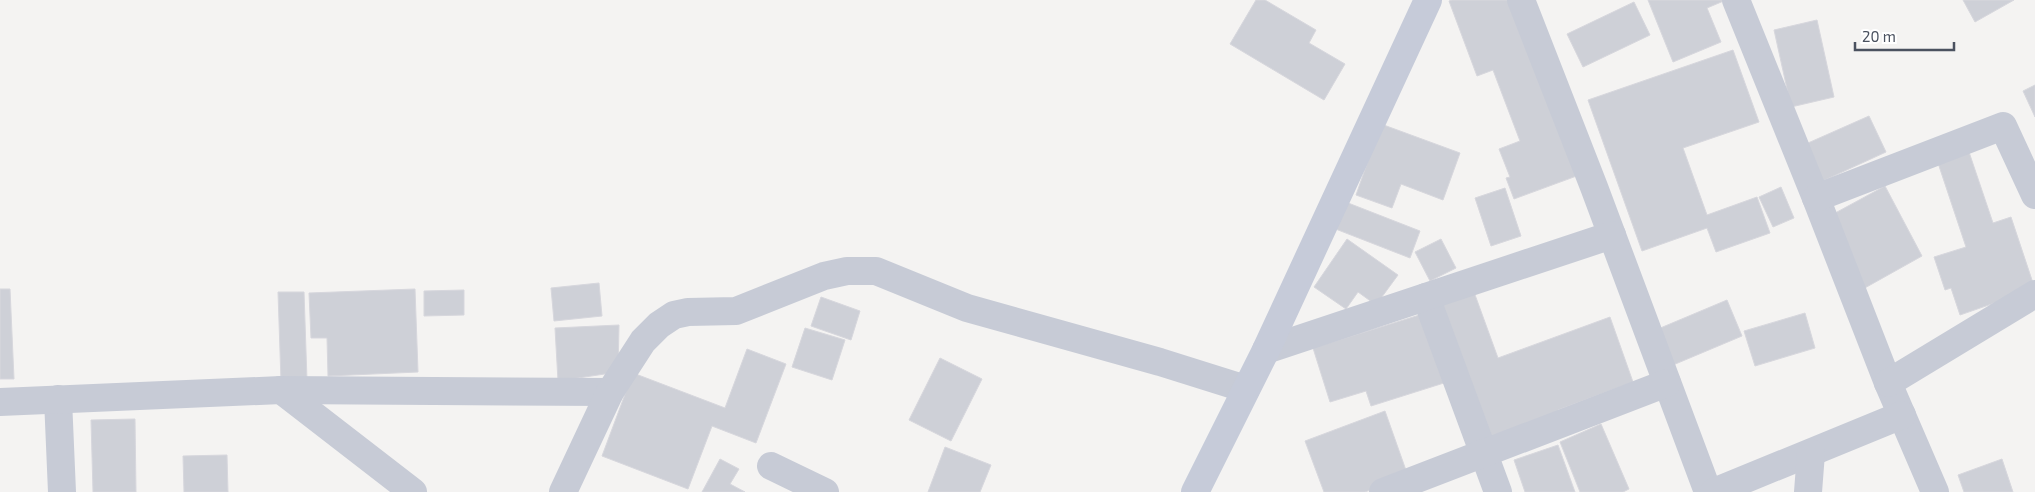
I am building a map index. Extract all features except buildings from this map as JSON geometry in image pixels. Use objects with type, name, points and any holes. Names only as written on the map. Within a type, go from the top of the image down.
[{"type":"street","points":[[1195,492],[1266,350],[1428,0]]},
{"type":"street","points":[[1521,0],[1612,235],[1708,492]]},
{"type":"street","points":[[1736,0],[1888,383],[1934,492]]},
{"type":"street","points":[[1816,198],[2003,126],[2035,195]]},
{"type":"street","points":[[1266,350],[1612,235]]},
{"type":"street","points":[[563,492],[610,392],[643,341],[660,325],[674,315],[688,312],[736,311],[824,276],[847,271],[876,271],[967,308],[1160,362],[1246,389]]},
{"type":"street","points":[[1888,383],[2035,294]]},
{"type":"street","points":[[1426,297],[1498,492]]},
{"type":"street","points":[[1383,492],[1483,452],[1667,383]]},
{"type":"street","points":[[0,402],[281,390],[610,392]]},
{"type":"street","points":[[281,390],[413,492]]},
{"type":"street","points":[[58,400],[62,492]]},
{"type":"street","points":[[1714,492],[1902,415]]},
{"type":"street","points":[[1808,492],[1811,452]]},
{"type":"street","points":[[771,466],[825,492]]}]
